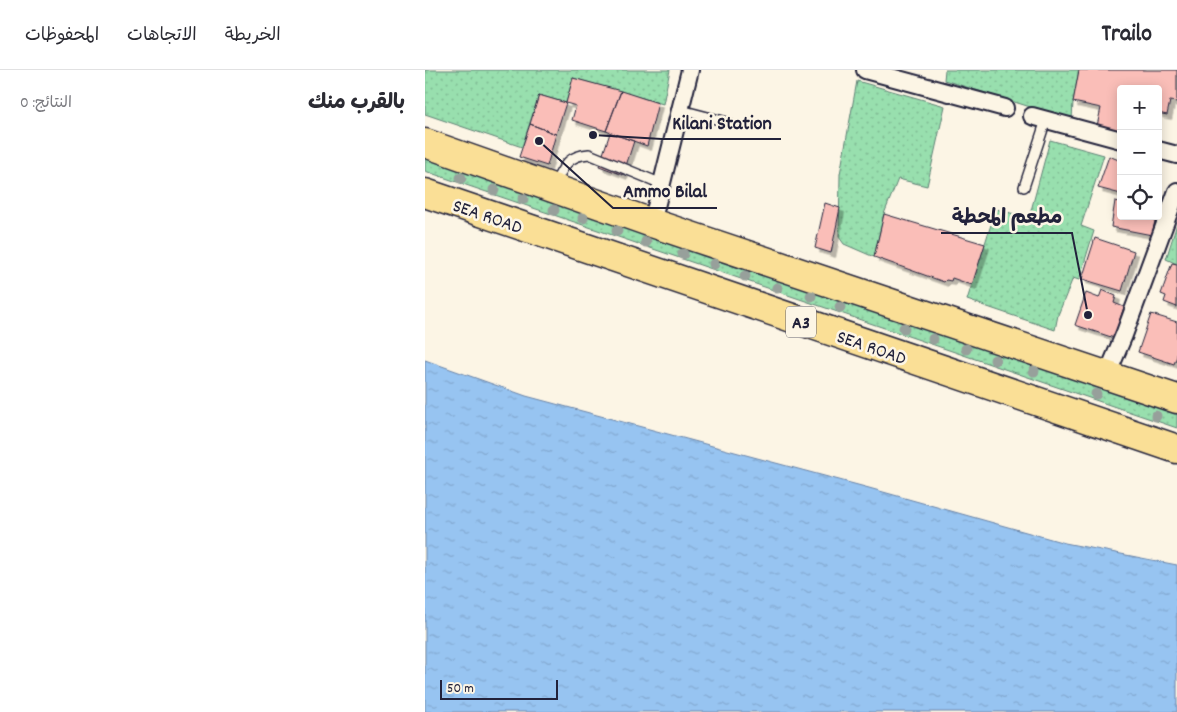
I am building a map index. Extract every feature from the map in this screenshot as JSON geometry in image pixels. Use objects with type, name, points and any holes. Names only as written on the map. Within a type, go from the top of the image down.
[{"type":"highway","name":"A3","points":[[425,143],[652,223],[1177,399]]},
{"type":"highway","name":"SEA ROAD","points":[[425,193],[1177,449]]},
{"type":"street","points":[[652,223],[690,70]]},
{"type":"street","points":[[868,70],[1005,108]]},
{"type":"street","points":[[1039,118],[1117,139]]},
{"type":"street","points":[[1162,151],[1177,155]]},
{"type":"street","points":[[1107,375],[1124,336],[1177,191]]},
{"type":"lane","points":[[681,110],[727,122]]},
{"type":"lane","points":[[1024,188],[1039,118]]},
{"type":"lane","points":[[552,188],[569,159],[589,154],[662,184]]},
{"type":"green space","points":[[425,70],[670,70],[663,104],[573,78],[566,103],[539,95],[522,147],[425,114]]},
{"type":"green space","points":[[945,70],[1079,70],[1073,102],[1072,120],[944,80]]},
{"type":"green space","points":[[857,81],[945,106],[927,186],[898,179],[884,214],[874,257],[844,244],[839,237],[840,174]]},
{"type":"green space","points":[[1050,140],[1104,155],[1081,226],[1094,231],[1079,280],[1073,278],[1058,315],[1055,330],[967,300],[996,209],[1029,218]]},
{"type":"green space","points":[[425,156],[1177,414],[1177,428],[425,171]]},
{"type":"green space","points":[[1177,224],[1177,264],[1166,259]]},
{"type":"water","points":[[425,360],[526,396],[1065,543],[1177,565],[1177,712],[425,712]]},
{"type":"building","points":[[1079,70],[1177,70],[1177,102],[1170,101],[1167,115],[1162,114],[1162,85],[1117,85],[1117,130],[1097,126],[1101,108],[1073,102]]},
{"type":"building","points":[[573,78],[621,91],[606,131],[572,120],[576,106],[566,103]]},
{"type":"building","points":[[621,91],[658,103],[647,146],[606,131]]},
{"type":"building","points":[[539,95],[566,103],[556,134],[530,124]]},
{"type":"building","points":[[530,124],[556,134],[547,166],[519,157]]},
{"type":"building","points":[[610,133],[634,141],[623,175],[599,166]]},
{"type":"building","points":[[1109,156],[1117,159],[1117,193],[1098,188]]},
{"type":"building","points":[[1115,201],[1117,201],[1117,220],[1155,220],[1152,235],[1111,227]]},
{"type":"building","points":[[825,203],[840,208],[831,253],[815,248]]},
{"type":"building","points":[[884,214],[985,244],[972,285],[952,278],[951,281],[946,280],[944,282],[874,257]]},
{"type":"building","points":[[1095,238],[1134,251],[1122,291],[1082,279]]},
{"type":"building","points":[[1172,263],[1177,264],[1177,307],[1164,302],[1166,296],[1161,294]]},
{"type":"building","points":[[1102,290],[1116,296],[1114,303],[1124,307],[1114,338],[1075,325],[1086,293],[1099,298]]},
{"type":"building","points":[[1151,314],[1177,322],[1177,356],[1174,364],[1138,352]]},
{"type":"place","name":"Kilani Station","points":[[593,135]]},
{"type":"place","name":"Ammo Bilal","points":[[539,141]]},
{"type":"place","name":"مطعم المحطة","points":[[1088,315]]}]
